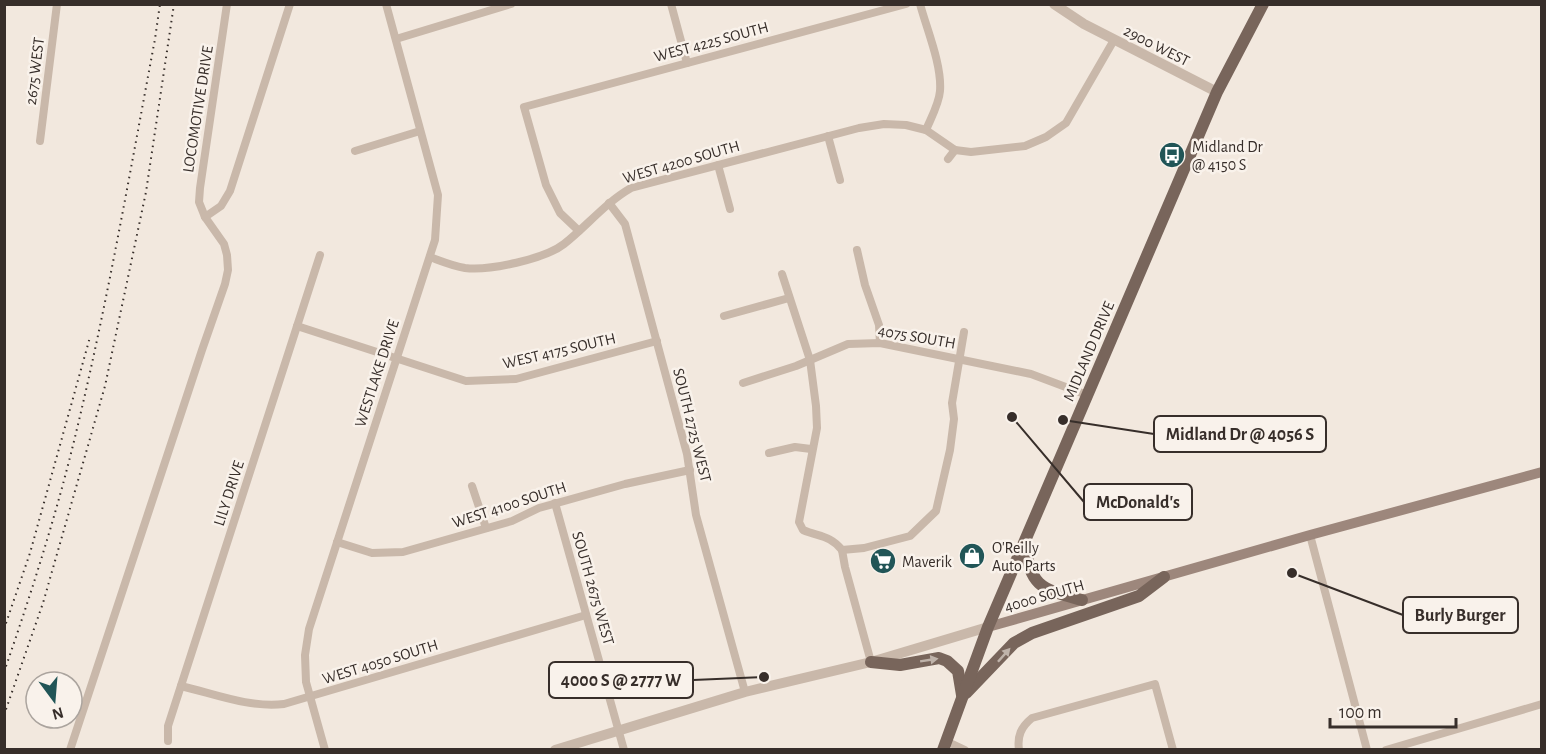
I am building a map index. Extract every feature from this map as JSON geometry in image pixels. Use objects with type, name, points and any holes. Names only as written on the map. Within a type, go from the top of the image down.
[{"type":"main road","name":"MIDLAND DRIVE","points":[[944,746],[988,627],[1217,92],[1263,4]]},
{"type":"main road","name":"4000 SOUTH","points":[[988,627],[1310,535],[1542,472]]},
{"type":"main road","points":[[1025,542],[1027,562],[1036,582],[1054,592],[1082,600]]},
{"type":"main road","points":[[963,696],[1014,644],[1032,633],[1139,596],[1164,577]]},
{"type":"main road","points":[[871,662],[900,665],[939,658],[958,670],[963,696]]},
{"type":"street","name":"2675 WEST","points":[[40,141],[57,4]]},
{"type":"street","name":"LOCOMOTIVE DRIVE","points":[[205,217],[199,202],[200,188],[227,4]]},
{"type":"street","points":[[70,750],[201,350],[225,284],[228,270],[224,244],[205,217],[220,206],[230,191],[290,4]]},
{"type":"street","name":"WESTLAKE DRIVE","points":[[325,750],[306,682],[305,655],[309,629],[435,240],[438,195],[386,4]]},
{"type":"street","points":[[396,39],[511,4]]},
{"type":"street","points":[[671,4],[687,63]]},
{"type":"street","name":"WEST 4225 SOUTH","points":[[579,231],[560,213],[546,185],[524,107],[906,4]]},
{"type":"street","points":[[920,4],[939,72],[940,91],[926,130]]},
{"type":"street","name":"2900 WEST","points":[[1054,4],[1084,24],[1217,92]]},
{"type":"street","points":[[948,159],[955,150],[982,151],[1025,146],[1046,137],[1066,123],[1114,40]]},
{"type":"street","name":"WEST 4200 SOUTH","points":[[430,257],[465,268],[487,268],[537,257],[561,246],[609,203],[631,188],[828,136],[884,124],[906,125],[926,130],[955,150]]},
{"type":"street","points":[[355,151],[420,131]]},
{"type":"street","points":[[828,136],[840,180]]},
{"type":"street","points":[[718,165],[730,209]]},
{"type":"street","name":"SOUTH 2725 WEST","points":[[609,203],[625,224],[690,471],[696,515],[745,692]]},
{"type":"street","points":[[857,250],[865,285],[879,325],[880,343]]},
{"type":"street","name":"LILY DRIVE","points":[[168,741],[168,726],[320,255]]},
{"type":"street","points":[[782,274],[810,360],[816,406],[816,428],[799,522],[802,530],[830,538],[842,550],[871,662]]},
{"type":"street","points":[[724,316],[789,298]]},
{"type":"street","name":"WEST 4175 SOUTH","points":[[297,326],[466,381],[516,379],[657,341]]},
{"type":"street","points":[[842,550],[864,548],[910,536],[936,511],[950,450],[954,419],[952,403],[964,332]]},
{"type":"street","name":"4075 SOUTH","points":[[743,383],[848,344],[862,342],[880,343],[1031,374],[1087,395]]},
{"type":"street","points":[[769,453],[795,447],[812,449]]},
{"type":"street","name":"WEST 4100 SOUTH","points":[[337,542],[372,553],[403,552],[512,521],[555,503],[625,484],[690,471]]},
{"type":"street","points":[[472,486],[486,528]]},
{"type":"street","name":"SOUTH 2675 WEST","points":[[555,503],[624,750]]},
{"type":"street","points":[[1310,535],[1367,750]]},
{"type":"street","name":"WEST 4050 SOUTH","points":[[181,686],[266,706],[284,704],[586,615]]},
{"type":"street","name":"4000 SOUTH","points":[[555,750],[745,692],[871,662],[988,627]]},
{"type":"street","points":[[1019,750],[1018,736],[1032,718],[1155,684],[1173,750]]},
{"type":"street","points":[[1386,750],[1542,704]]},
{"type":"street","points":[[944,746],[965,750]]},
{"type":"railway","points":[[4,672],[51,526],[87,387],[118,238],[160,4]]},
{"type":"railway","points":[[4,715],[43,603],[105,386],[146,192],[174,4]]},
{"type":"railway","points":[[4,629],[30,553],[90,337]]},
{"type":"place","name":"Midland Dr @ 4150 S","points":[[1172,155]]},
{"type":"place","name":"McDonald's","points":[[1012,417]]},
{"type":"place","name":"Midland Dr @ 4056 S","points":[[1063,420]]},
{"type":"place","name":"O'Reilly Auto Parts","points":[[972,556]]},
{"type":"place","name":"Maverik","points":[[883,561]]},
{"type":"place","name":"Burly Burger","points":[[1292,573]]},
{"type":"place","name":"4000 S @ 2777 W","points":[[764,677]]}]
